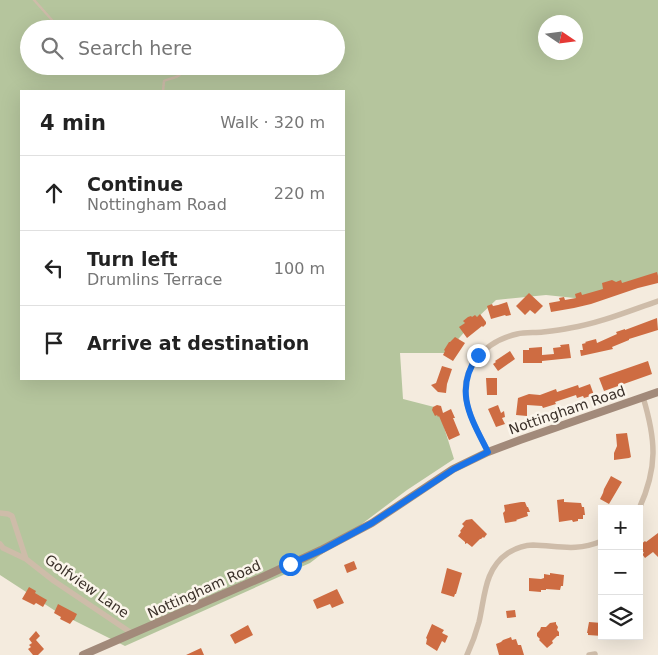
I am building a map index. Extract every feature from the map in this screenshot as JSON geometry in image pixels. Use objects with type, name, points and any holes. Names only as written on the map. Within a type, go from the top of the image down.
[{"type":"street","points":[[488,452],[467,406],[465,393],[472,364],[478,355],[489,345],[503,337],[520,333],[544,332],[594,323],[658,301]]},
{"type":"street","name":"Nottingham Road","points":[[83,655],[322,550],[372,523],[454,469],[488,452],[658,392]]},
{"type":"street","points":[[641,505],[654,478],[656,463],[655,444],[643,397]]},
{"type":"street","name":"Golfview Lane","points":[[0,513],[12,516],[26,559]]},
{"type":"street","points":[[468,655],[479,622],[489,574],[505,555],[521,547],[531,545],[573,548],[598,543]]},
{"type":"street","name":"Golfview Lane","points":[[0,544],[3,548],[26,559],[54,581],[133,634]]},
{"type":"lane","points":[[34,0],[52,20]]},
{"type":"lane","points":[[163,90],[164,82],[180,75]]},
{"type":"green space","points":[[0,0],[658,0],[658,278],[584,299],[546,295],[496,300],[475,320],[446,353],[400,353],[403,399],[438,408],[454,459],[407,490],[310,563],[125,646],[57,612],[0,575]]},
{"type":"building","points":[[657,272],[658,283],[591,304],[551,312],[549,303],[560,301],[559,298],[564,297],[565,300],[576,298],[575,294],[581,292],[582,295],[603,289],[602,283],[621,280],[622,283]]},
{"type":"building","points":[[529,293],[543,306],[535,314],[530,310],[525,315],[516,306]]},
{"type":"building","points":[[507,302],[511,315],[491,319],[487,306]]},
{"type":"building","points":[[480,314],[486,324],[467,338],[459,327],[465,323],[463,321],[468,317],[475,315],[477,317]]},
{"type":"building","points":[[657,318],[658,330],[629,339],[612,347],[613,349],[581,356],[580,350],[583,350],[582,344],[585,342],[596,339],[597,343],[617,334],[616,332]]},
{"type":"building","points":[[455,337],[465,343],[453,361],[443,355],[449,342]]},
{"type":"building","points":[[569,344],[571,358],[542,361],[542,363],[523,363],[523,350],[542,347],[542,355],[554,354],[553,348]]},
{"type":"building","points":[[510,351],[515,359],[498,371],[493,364]]},
{"type":"building","points":[[648,361],[652,374],[604,391],[599,378]]},
{"type":"building","points":[[442,366],[452,369],[446,393],[438,392],[431,385],[436,383]]},
{"type":"building","points":[[486,378],[497,378],[497,395],[487,395]]},
{"type":"building","points":[[590,384],[594,395],[577,398],[576,395],[543,408],[542,406],[527,405],[527,416],[516,415],[518,398],[529,394],[540,395],[556,389],[557,392],[578,385],[579,388]]},
{"type":"building","points":[[437,405],[441,406],[443,413],[451,409],[460,435],[449,440],[439,416],[435,416],[432,410]]},
{"type":"building","points":[[498,405],[501,413],[504,411],[505,417],[502,418],[505,424],[496,427],[488,409]]},
{"type":"building","points":[[627,433],[631,457],[614,460],[617,446],[616,434]]},
{"type":"building","points":[[611,476],[622,482],[609,504],[600,499]]},
{"type":"building","points":[[564,499],[564,502],[581,503],[582,507],[584,507],[585,515],[583,515],[583,519],[573,522],[572,520],[559,522],[557,500]]},
{"type":"building","points":[[525,502],[528,507],[530,512],[527,512],[528,516],[517,521],[505,523],[504,505]]},
{"type":"building","points":[[472,519],[487,534],[472,547],[467,543],[465,544],[458,536],[464,526],[462,524],[466,520]]},
{"type":"building","points":[[658,533],[658,557],[653,552],[645,558],[643,555],[643,543]]},
{"type":"building","points":[[354,561],[357,569],[347,573],[344,565]]},
{"type":"building","points":[[447,568],[462,573],[454,597],[441,593]]},
{"type":"building","points":[[550,573],[564,575],[563,586],[561,586],[560,590],[529,591],[529,578],[541,579],[544,578],[544,574],[550,575]]},
{"type":"building","points":[[29,587],[47,600],[43,607],[22,599]]},
{"type":"building","points":[[337,589],[344,603],[332,608],[330,604],[317,609],[313,600]]},
{"type":"building","points":[[58,604],[77,614],[70,624],[60,619],[61,617],[54,613]]},
{"type":"building","points":[[515,610],[516,617],[507,618],[506,611]]},
{"type":"building","points":[[556,622],[559,636],[547,648],[539,640],[537,633],[541,627],[546,627],[550,623]]},
{"type":"building","points":[[589,622],[598,623],[598,636],[588,635]]},
{"type":"building","points":[[432,624],[444,630],[442,633],[448,636],[445,643],[442,641],[437,651],[426,644],[426,638]]},
{"type":"building","points":[[248,625],[253,635],[235,644],[230,635]]},
{"type":"building","points":[[36,631],[40,636],[36,640],[44,649],[38,655],[33,655],[28,649],[32,643],[29,639]]},
{"type":"building","points":[[511,637],[512,640],[516,639],[518,645],[521,645],[524,655],[499,655],[496,644]]},
{"type":"building","points":[[201,648],[204,655],[186,655]]},
{"type":"route","points":[[290,564],[322,550],[372,523],[454,469],[488,452],[467,406],[465,393],[472,364],[478,355]]}]
